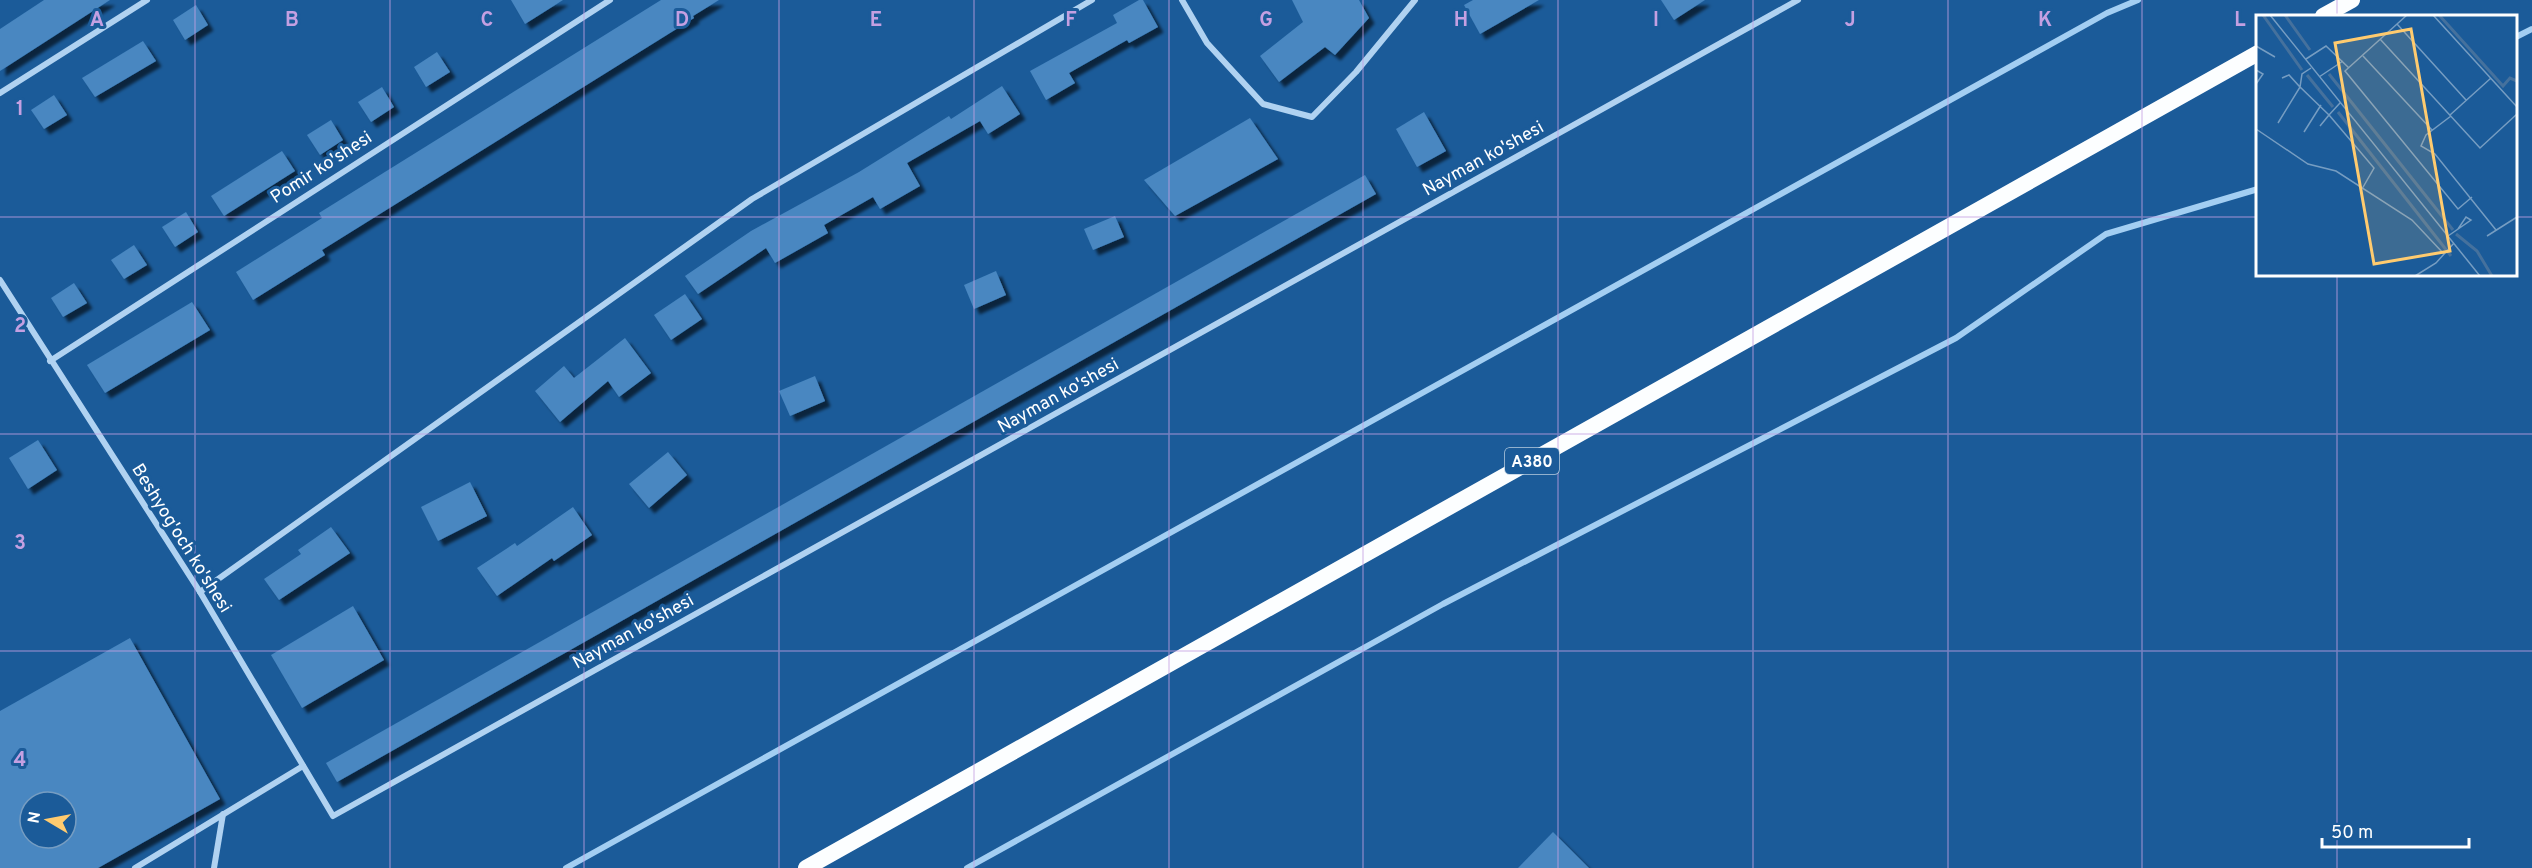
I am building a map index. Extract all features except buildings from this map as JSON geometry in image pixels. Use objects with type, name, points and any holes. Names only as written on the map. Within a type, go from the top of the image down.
[{"type":"highway","points":[[2325,15],[2352,0]]},
{"type":"highway","name":"A380","points":[[806,868],[2256,54]]},
{"type":"street","points":[[0,93],[147,0]]},
{"type":"street","name":"Pomir ko'shesi","points":[[50,361],[610,0]]},
{"type":"street","points":[[200,592],[752,199],[1092,0]]},
{"type":"street","points":[[1182,0],[1207,43],[1263,104],[1312,117],[1356,72],[1415,0]]},
{"type":"street","name":"Nayman ko'shesi","points":[[333,816],[1798,0]]},
{"type":"street","name":"Beshyog'och ko'shesi","points":[[0,280],[200,592],[333,816]]},
{"type":"street","points":[[135,868],[303,766]]},
{"type":"street","points":[[214,868],[223,814]]},
{"type":"waterway","points":[[566,868],[2107,13],[2138,0]]},
{"type":"waterway","points":[[2517,36],[2532,29]]},
{"type":"waterway","points":[[967,868],[1443,604],[1956,338],[2106,234],[2256,190]]}]
